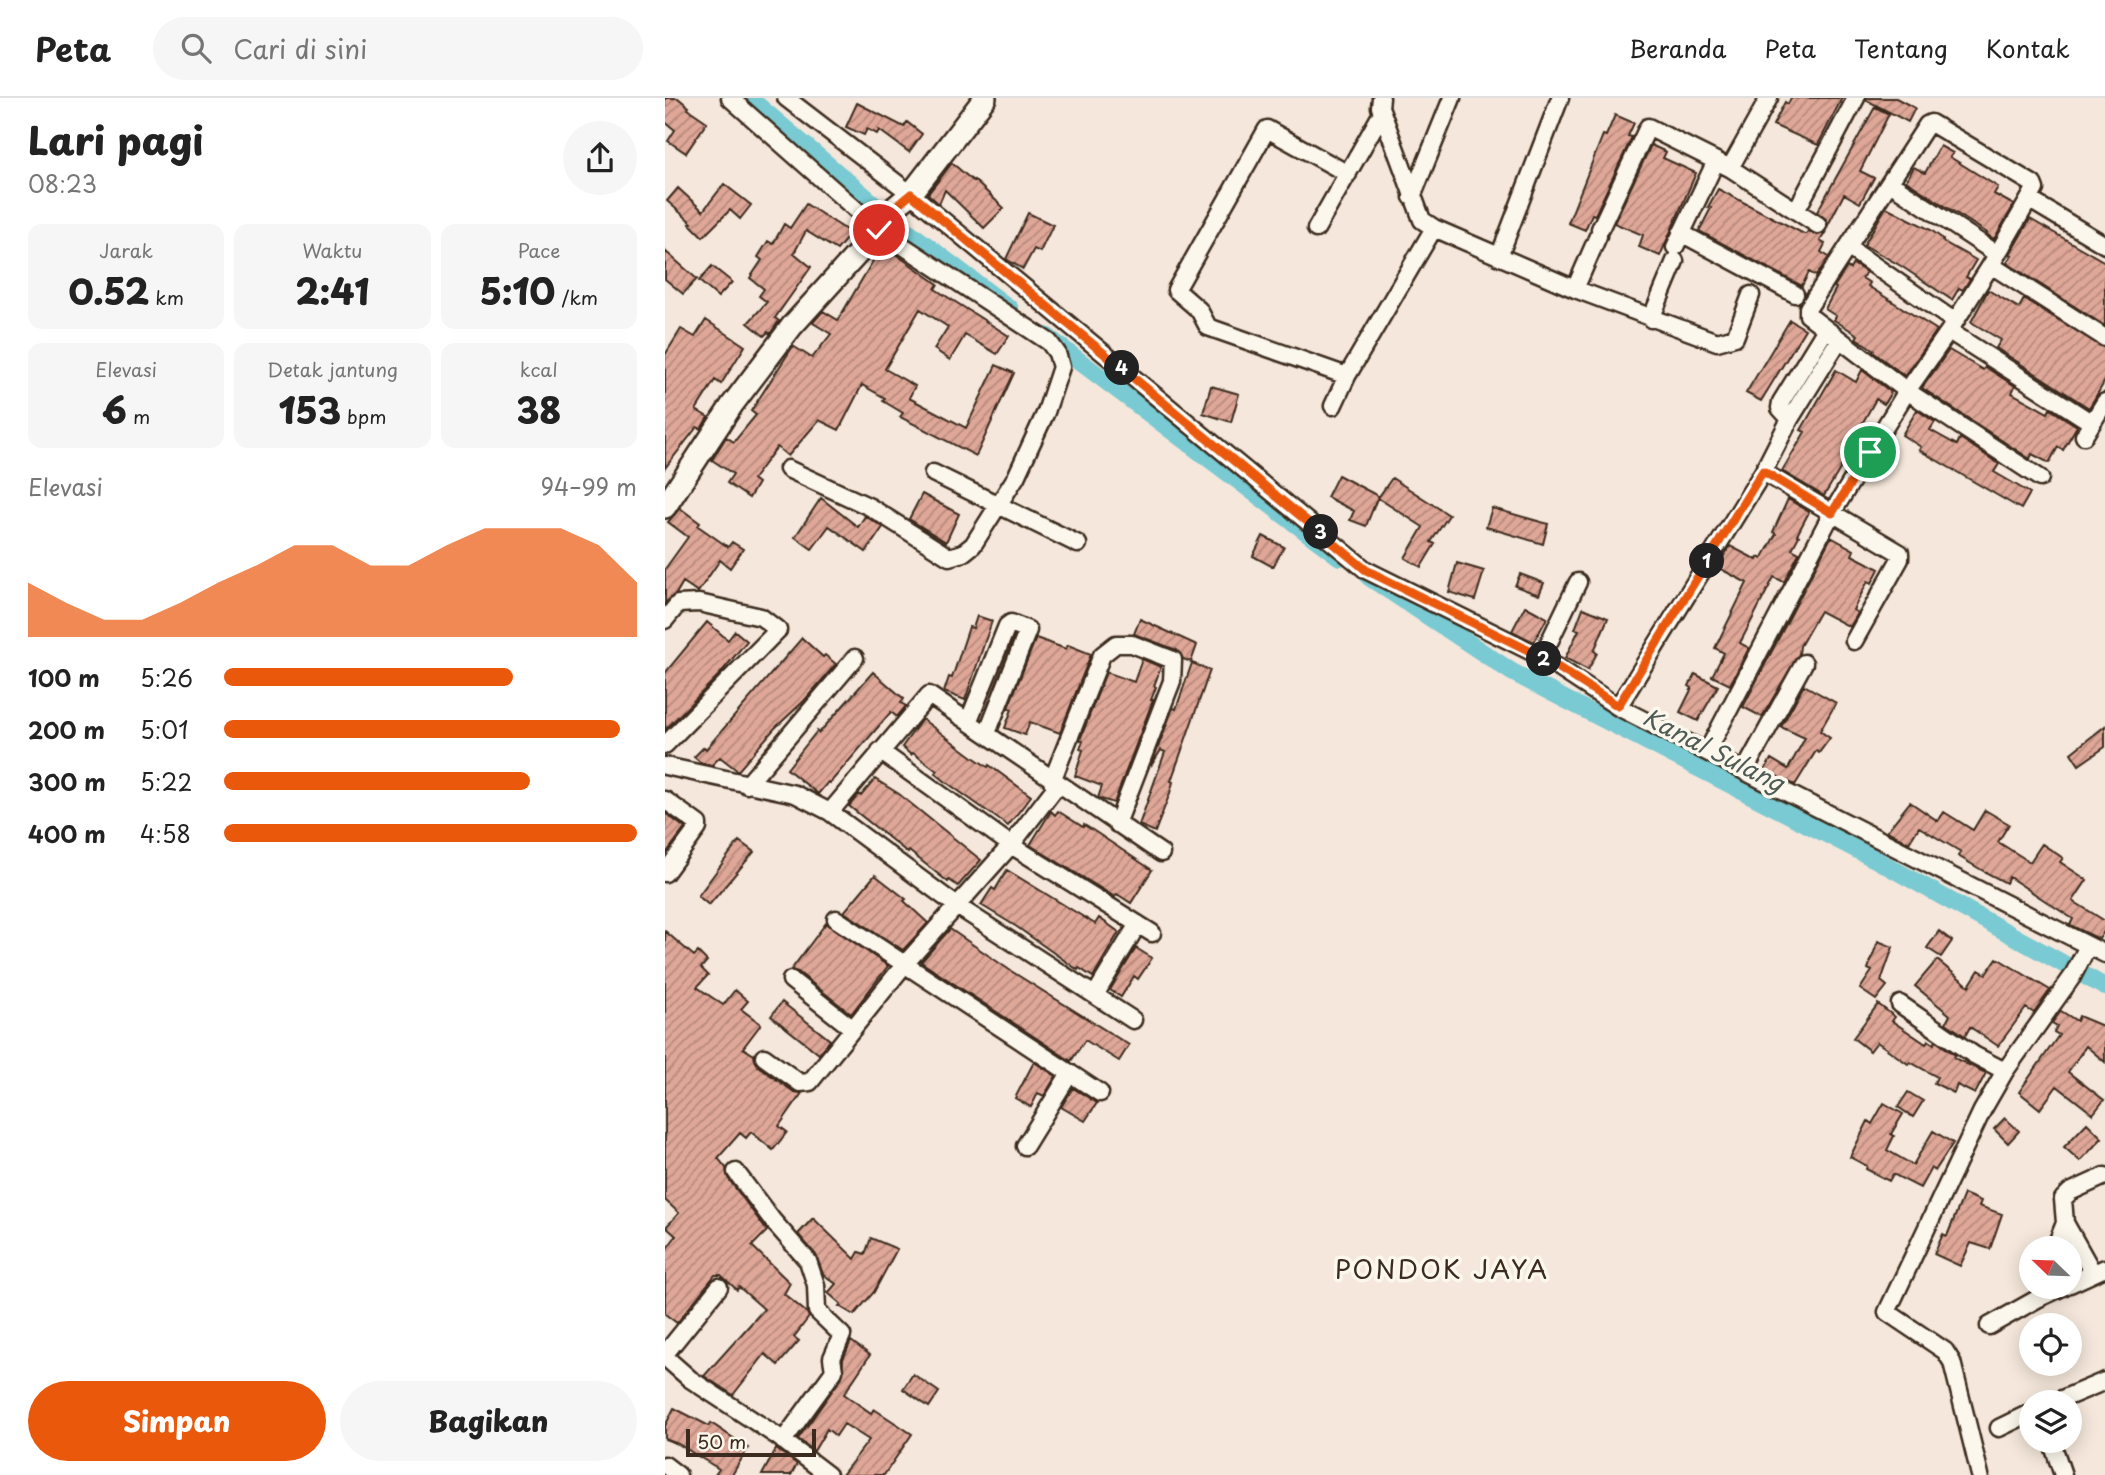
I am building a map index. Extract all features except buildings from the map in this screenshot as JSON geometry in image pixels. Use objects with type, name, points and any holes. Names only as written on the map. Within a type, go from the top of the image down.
[{"type":"street","points":[[730,98],[885,220],[1049,342],[1057,353],[1061,367],[1046,412],[1016,477],[973,545],[963,553],[949,557],[870,508],[787,469]]},
{"type":"street","points":[[786,98],[911,194],[1366,570],[1542,657],[1618,706],[2097,950],[2072,977],[2005,1071],[1982,1111],[1887,1312],[1945,1351],[1952,1362],[1980,1475]]},
{"type":"street","points":[[665,507],[732,405],[793,326],[911,194],[985,98]]},
{"type":"street","points":[[1412,197],[1453,98]]},
{"type":"street","points":[[1499,257],[1560,98]]},
{"type":"street","points":[[1651,319],[1677,247],[1723,164],[1769,98]]},
{"type":"street","points":[[1796,211],[1856,98]]},
{"type":"street","points":[[1381,106],[1412,197],[1422,220],[1434,228],[1575,289],[1717,342],[1735,337],[1751,295]]},
{"type":"street","points":[[1316,229],[1348,174],[1381,106]]},
{"type":"street","points":[[1708,750],[1832,513],[1907,391],[1994,259],[2035,189],[2033,184],[1933,123],[1927,125],[1808,308],[1808,315],[1907,391],[2040,478]]},
{"type":"street","points":[[1575,289],[1648,127],[1723,164],[1818,225]]},
{"type":"street","points":[[1347,376],[1208,327],[1199,310],[1176,290],[1267,129],[1348,174]]},
{"type":"street","points":[[1890,183],[2105,338]]},
{"type":"street","points":[[2030,200],[2105,245]]},
{"type":"street","points":[[1333,406],[1347,376],[1434,228]]},
{"type":"street","points":[[1677,247],[1794,294]]},
{"type":"street","points":[[1849,248],[1952,326],[2097,418]]},
{"type":"street","points":[[1790,419],[1780,408],[1781,402],[1826,329]]},
{"type":"street","points":[[1618,706],[1763,471],[1790,419],[1839,340]]},
{"type":"street","points":[[1763,471],[1900,553],[1900,559],[1854,640]]},
{"type":"street","points":[[933,473],[1078,544]]},
{"type":"street","points":[[1542,657],[1578,582]]},
{"type":"street","points":[[665,620],[678,604],[699,603],[761,617],[778,630],[665,745]]},
{"type":"street","points":[[969,720],[1007,626],[1011,623],[1028,630],[987,733]]},
{"type":"street","points":[[764,1057],[800,1083],[808,1083],[904,965],[1011,845],[1055,783],[1102,655],[1116,644],[1132,644],[1173,660],[1172,681],[1117,824]]},
{"type":"street","points":[[747,785],[855,658]]},
{"type":"street","points":[[1745,770],[1804,663]]},
{"type":"street","points":[[830,812],[929,695],[1161,853]]},
{"type":"street","points":[[880,751],[1011,845],[1145,929],[1095,995]]},
{"type":"street","points":[[665,766],[795,794],[830,812],[957,906],[1133,1020]]},
{"type":"street","points":[[665,800],[698,824],[698,828],[665,873]]},
{"type":"street","points":[[836,919],[1100,1093]]},
{"type":"street","points":[[791,980],[853,1029]]},
{"type":"street","points":[[1901,1004],[1973,1055],[2005,1071]]},
{"type":"street","points":[[1025,1146],[1070,1073]]},
{"type":"street","points":[[736,1172],[808,1261],[816,1285],[817,1311],[842,1335],[832,1357],[834,1371],[783,1441]]},
{"type":"street","points":[[2060,1236],[2065,1223],[2063,1199],[2070,1192],[2105,1176]]},
{"type":"street","points":[[2065,1223],[2099,1271],[2083,1278]]},
{"type":"street","points":[[719,1287],[665,1356],[690,1379],[783,1441],[828,1475]]},
{"type":"street","points":[[1989,1326],[2029,1299]]},
{"type":"street","points":[[2082,1391],[2105,1381]]},
{"type":"street","points":[[1999,1428],[2019,1418]]},
{"type":"street","points":[[2056,1453],[2063,1475]]},
{"type":"street","points":[[665,1465],[678,1475]]},
{"type":"waterway","name":"Kanal Sulang","points":[[749,98],[893,220],[1010,309]]},
{"type":"waterway","name":"Kanal Sulang","points":[[1046,336],[1340,557]]},
{"type":"waterway","name":"Kanal Sulang","points":[[1369,577],[1512,672],[1875,859],[2105,987]]},
{"type":"district","name":"PONDOK JAYA","points":[[1442,1268]]},
{"type":"route","points":[[879,230],[894,208],[911,194],[1366,570],[1542,657],[1618,706],[1763,471],[1832,513],[1870,452]]}]
